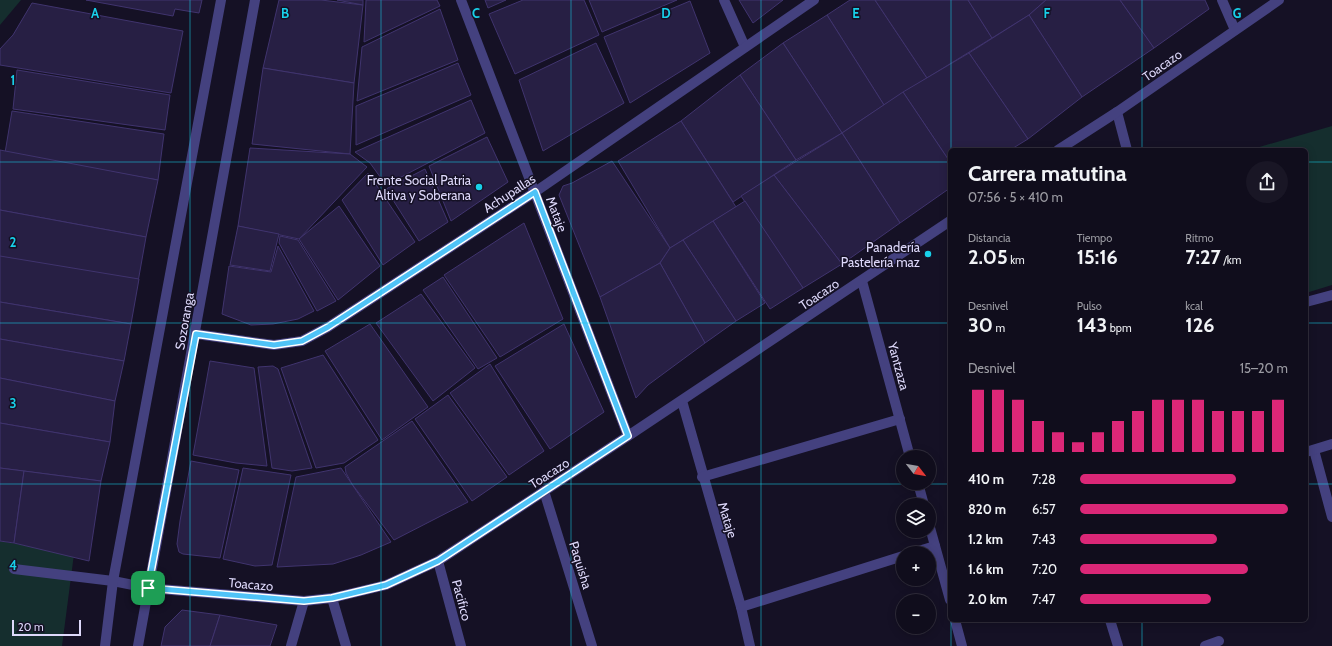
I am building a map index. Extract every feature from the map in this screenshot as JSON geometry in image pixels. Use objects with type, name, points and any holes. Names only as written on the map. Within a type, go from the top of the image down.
[{"type":"street","name":"Sozoranga","points":[[105,646],[113,581],[221,0]]},
{"type":"street","name":"Sozoranga","points":[[138,646],[196,334],[255,0]]},
{"type":"street","name":"Mataje","points":[[461,0],[628,436]]},
{"type":"street","points":[[724,0],[745,47]]},
{"type":"street","name":"Achupallas","points":[[196,334],[274,345],[302,341],[328,327],[535,192],[814,0]]},
{"type":"street","points":[[1222,0],[1235,30]]},
{"type":"street","name":"Toacazo","points":[[1061,148],[1117,112],[1279,0]]},
{"type":"street","points":[[1117,112],[1126,148]]},
{"type":"street","name":"Toacazo","points":[[14,569],[113,581],[148,588],[304,601],[332,598],[386,585],[438,561],[682,401],[948,222]]},
{"type":"street","name":"Yantzaza","points":[[862,281],[908,450]]},
{"type":"street","points":[[1308,301],[1332,294]]},
{"type":"street","name":"Mataje","points":[[682,401],[702,477],[741,607],[750,646]]},
{"type":"street","points":[[702,477],[900,419]]},
{"type":"street","points":[[1332,444],[1310,451],[1332,517]]},
{"type":"street","name":"Paquisha","points":[[544,491],[592,646]]},
{"type":"street","points":[[933,538],[935,546]]},
{"type":"street","points":[[936,550],[948,593]]},
{"type":"street","points":[[741,607],[896,558]]},
{"type":"street","name":"Pacifico","points":[[438,561],[461,646]]},
{"type":"street","points":[[332,598],[346,646]]},
{"type":"street","points":[[291,646],[304,601]]},
{"type":"street","points":[[956,622],[962,646]]},
{"type":"street","points":[[1111,622],[1118,646]]},
{"type":"street","points":[[1205,646],[1219,641]]},
{"type":"green space","points":[[0,0],[21,0],[0,25]]},
{"type":"green space","points":[[1332,126],[1332,285],[1308,292],[1308,148],[1256,148]]},
{"type":"green space","points":[[0,541],[74,554],[62,646],[0,646]]},
{"type":"building","points":[[86,0],[202,0],[199,13],[175,9],[173,16]]},
{"type":"building","points":[[279,0],[321,0],[363,5],[354,83],[263,68]]},
{"type":"building","points":[[337,0],[363,0],[363,5]]},
{"type":"building","points":[[366,0],[437,0],[440,6],[364,42]]},
{"type":"building","points":[[485,0],[506,0],[488,8]]},
{"type":"building","points":[[523,0],[584,0],[599,35],[515,74],[489,14]]},
{"type":"building","points":[[589,0],[677,0],[602,32]]},
{"type":"building","points":[[739,0],[783,0],[753,23]]},
{"type":"building","points":[[850,0],[875,0],[927,78],[884,105],[827,15]]},
{"type":"building","points":[[875,0],[968,0],[992,38],[927,78]]},
{"type":"building","points":[[968,0],[1046,0],[1029,15],[992,38]]},
{"type":"building","points":[[1046,0],[1120,0],[1154,48],[1082,97],[1029,15]]},
{"type":"building","points":[[1120,0],[1205,0],[1209,9],[1154,48]]},
{"type":"building","points":[[690,1],[710,53],[630,103],[604,37]]},
{"type":"building","points":[[32,3],[183,31],[171,93],[0,65],[0,49],[13,35]]},
{"type":"building","points":[[440,9],[458,60],[357,101],[362,47]]},
{"type":"building","points":[[827,15],[884,105],[842,133],[783,43]]},
{"type":"building","points":[[1029,15],[1082,97],[1028,139],[969,53]]},
{"type":"building","points":[[596,43],[624,103],[543,151],[519,80]]},
{"type":"building","points":[[783,43],[842,133],[796,160],[740,75]]},
{"type":"building","points":[[969,53],[1028,139],[1013,148],[948,148],[948,159],[903,92]]},
{"type":"building","points":[[458,63],[471,95],[356,145],[356,106]]},
{"type":"building","points":[[263,68],[354,83],[350,154],[252,144]]},
{"type":"building","points":[[17,70],[170,95],[165,130],[13,109]]},
{"type":"building","points":[[740,75],[796,160],[733,202],[681,121]]},
{"type":"building","points":[[903,92],[948,159],[948,189],[900,223],[842,133]]},
{"type":"building","points":[[471,100],[485,133],[386,185],[370,163],[355,152]]},
{"type":"building","points":[[12,111],[164,134],[158,180],[5,153]]},
{"type":"building","points":[[681,121],[736,207],[670,248],[618,161]]},
{"type":"building","points":[[842,133],[900,223],[842,264],[774,175]]},
{"type":"building","points":[[487,137],[508,182],[451,221],[429,166]]},
{"type":"building","points":[[250,148],[350,154],[367,167],[299,239],[238,226]]},
{"type":"building","points":[[0,150],[158,180],[146,237],[0,210]]},
{"type":"building","points":[[612,161],[670,248],[660,263],[600,297],[559,195],[563,186],[572,183]]},
{"type":"building","points":[[425,169],[448,222],[419,241],[386,189]]},
{"type":"building","points":[[368,173],[415,242],[383,265],[342,200]]},
{"type":"building","points":[[774,175],[842,264],[803,288],[741,196]]},
{"type":"building","points":[[745,201],[803,288],[770,309],[713,221]]},
{"type":"building","points":[[339,206],[380,266],[338,300],[299,239]]},
{"type":"building","points":[[0,210],[146,237],[138,282],[0,257]]},
{"type":"building","points":[[713,221],[765,303],[736,321],[683,240]]},
{"type":"building","points":[[524,223],[563,319],[500,357],[444,275]]},
{"type":"building","points":[[238,226],[279,234],[270,271],[230,265]]},
{"type":"building","points":[[280,236],[298,240],[336,301],[317,311],[279,243]]},
{"type":"building","points":[[683,240],[736,321],[705,343],[660,263],[670,248]]},
{"type":"building","points":[[278,246],[314,311],[298,319],[273,324],[251,325],[222,314],[229,266],[271,272]]},
{"type":"building","points":[[0,256],[139,279],[131,324],[0,302]]},
{"type":"building","points":[[660,263],[705,343],[648,385],[636,398],[600,297]]},
{"type":"building","points":[[443,277],[497,358],[478,369],[423,290]]},
{"type":"building","points":[[421,294],[475,368],[433,401],[376,323]]},
{"type":"building","points":[[0,302],[131,324],[124,361],[0,339]]},
{"type":"building","points":[[370,324],[428,407],[382,440],[325,351]]},
{"type":"building","points":[[564,324],[604,412],[550,449],[495,366]]},
{"type":"building","points":[[0,339],[124,361],[115,401],[0,378]]},
{"type":"building","points":[[323,355],[378,440],[344,463],[316,468],[281,368]]},
{"type":"building","points":[[210,361],[254,368],[267,466],[236,463],[193,455]]},
{"type":"building","points":[[490,364],[544,451],[509,475],[450,393]]},
{"type":"building","points":[[273,366],[278,369],[312,468],[292,471],[272,468],[258,367]]},
{"type":"building","points":[[0,378],[115,401],[110,442],[0,423]]},
{"type":"building","points":[[448,395],[507,477],[472,501],[415,419]]},
{"type":"building","points":[[412,421],[468,502],[394,540],[352,484],[346,473],[345,467]]},
{"type":"building","points":[[0,423],[110,442],[101,481],[0,468]]},
{"type":"building","points":[[191,461],[239,470],[220,558],[183,554],[179,552],[177,544],[180,521]]},
{"type":"building","points":[[0,468],[24,471],[14,543],[0,541]]},
{"type":"building","points":[[243,468],[291,475],[272,565],[255,566],[223,559]]},
{"type":"building","points":[[341,468],[391,542],[361,555],[333,564],[277,567],[296,477]]},
{"type":"building","points":[[24,471],[101,481],[89,561],[14,543]]},
{"type":"building","points":[[182,610],[220,615],[210,646],[161,646],[165,627]]},
{"type":"building","points":[[220,615],[277,625],[270,646],[210,646]]},
{"type":"place","name":"Frente Social Patria Altiva y Soberana","points":[[479,187]]},
{"type":"place","name":"Panadería Pastelería maz","points":[[928,254]]},
{"type":"route","points":[[535,192],[628,436],[438,561],[386,585],[332,598],[304,601],[148,588],[196,334],[274,345],[302,341],[328,327],[535,192]]}]
